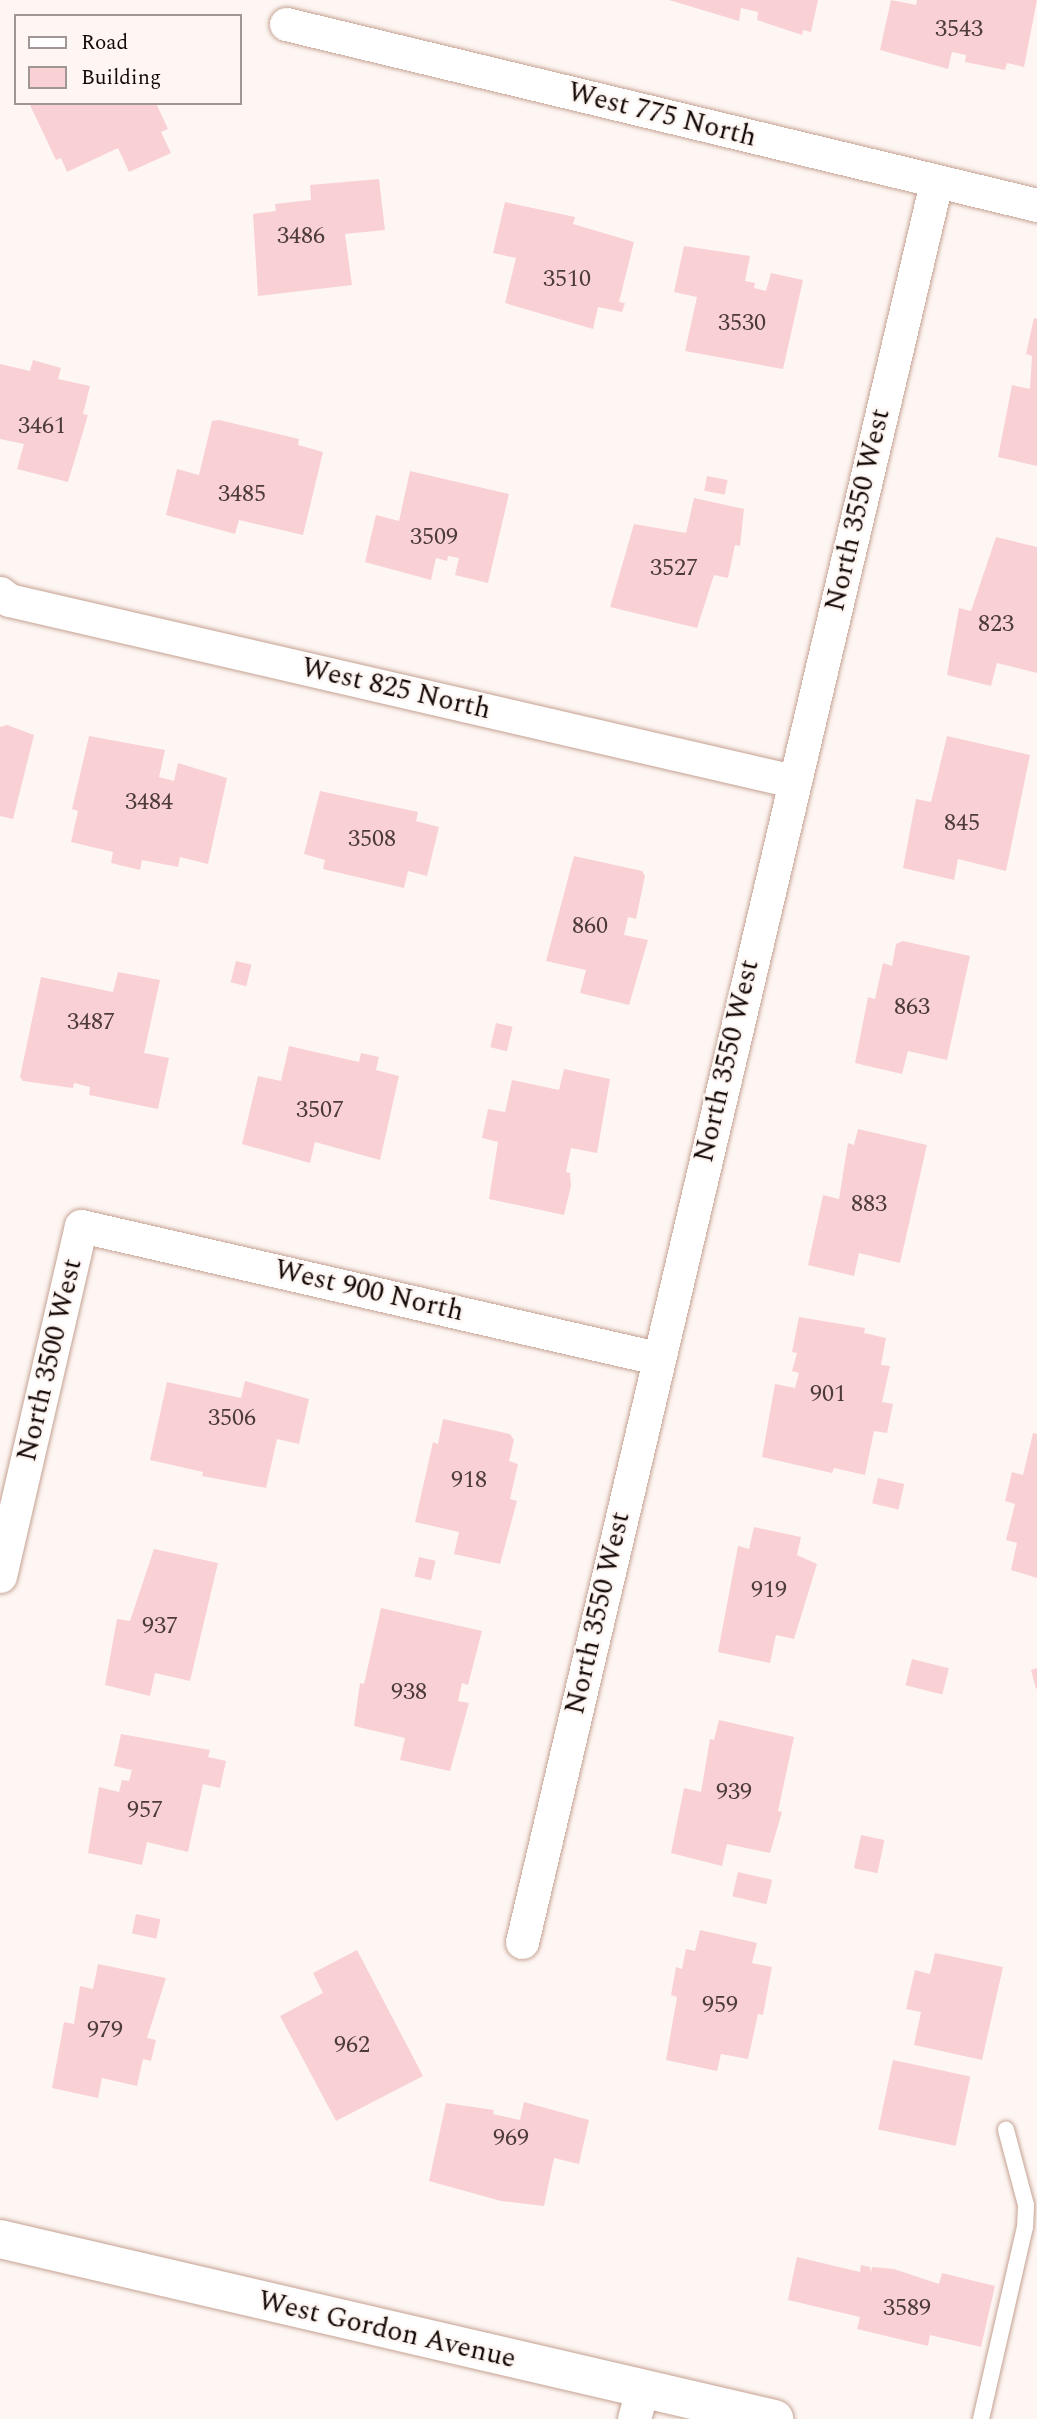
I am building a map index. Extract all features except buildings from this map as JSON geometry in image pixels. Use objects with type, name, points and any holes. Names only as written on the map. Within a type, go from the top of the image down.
[{"type":"main road","name":"West Gordon Avenue","points":[[0,2239],[638,2404],[774,2419]]},
{"type":"street","name":"West 775 North","points":[[286,24],[1037,205]]},
{"type":"street","name":"North 3550 West","points":[[522,1942],[657,1358],[936,182]]},
{"type":"street","name":"West 825 North","points":[[0,593],[9,600],[793,781]]},
{"type":"street","name":"West 900 North","points":[[81,1226],[657,1358]]},
{"type":"street","name":"North 3500 West","points":[[0,1576],[81,1226]]},
{"type":"lane","points":[[981,2419],[1025,2227],[1026,2205],[1006,2130]]}]
